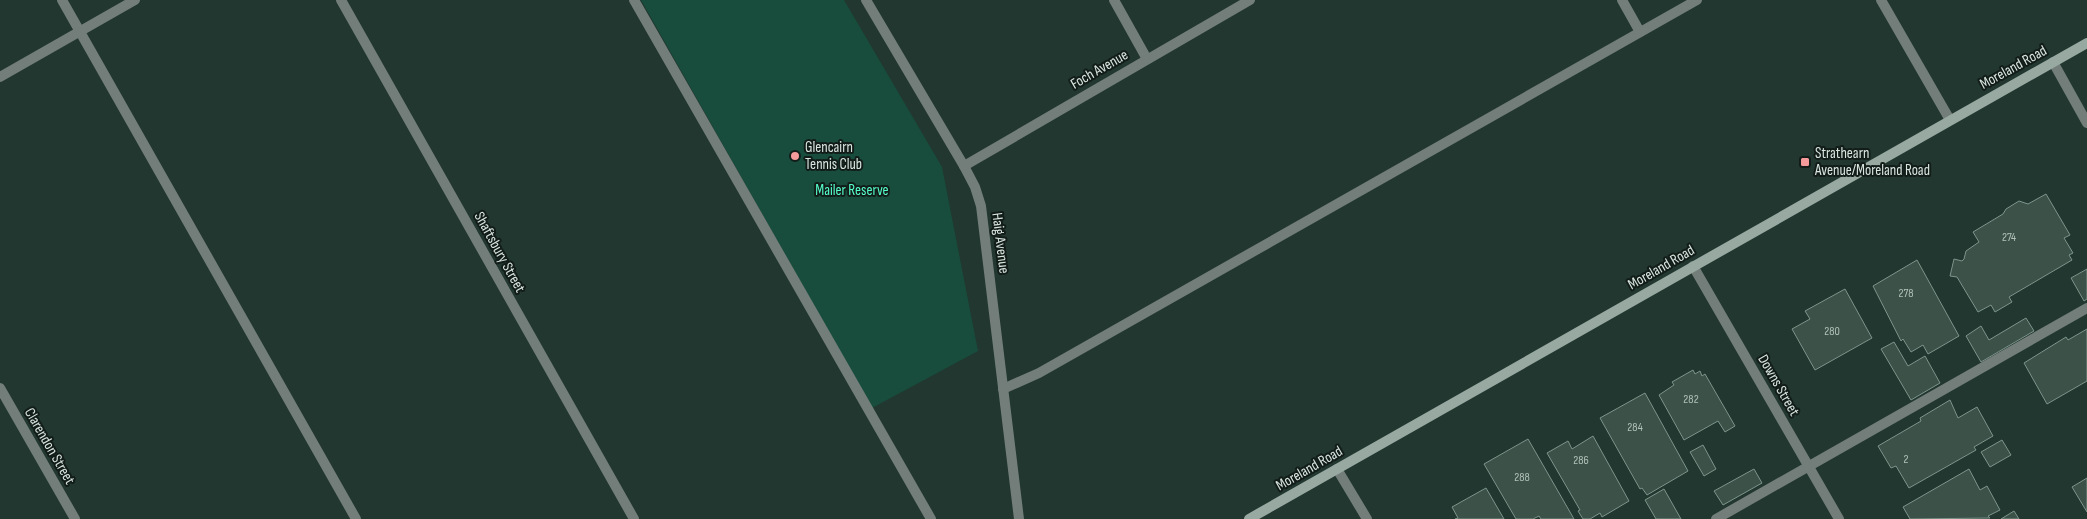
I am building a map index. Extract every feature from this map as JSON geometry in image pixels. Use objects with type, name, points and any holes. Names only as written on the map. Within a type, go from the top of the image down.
[{"type":"main road","name":"Moreland Road","points":[[1249,519],[2087,43]]},
{"type":"street","points":[[62,0],[356,519]]},
{"type":"street","points":[[0,77],[135,0]]},
{"type":"street","name":"Shaftsbury Street","points":[[341,0],[634,519]]},
{"type":"street","points":[[634,0],[931,519]]},
{"type":"street","name":"Haig Avenue","points":[[866,0],[964,166],[975,187],[981,206],[1018,519]]},
{"type":"street","points":[[1114,0],[1147,59]]},
{"type":"street","name":"Foch Avenue","points":[[964,166],[1250,0]]},
{"type":"street","points":[[1622,0],[1640,32]]},
{"type":"street","points":[[1003,389],[1039,373],[1697,0]]},
{"type":"street","points":[[1881,0],[1950,120]]},
{"type":"street","points":[[2052,62],[2087,123]]},
{"type":"street","name":"Downs Street","points":[[1693,266],[1839,519]]},
{"type":"street","points":[[1716,519],[2087,308]]},
{"type":"street","name":"Clarendon Street","points":[[0,388],[74,519]]},
{"type":"street","points":[[1336,469],[1367,519]]},
{"type":"green space","name":"Mailer Reserve","points":[[641,0],[844,0],[942,167],[978,351],[872,408]]},
{"type":"building","points":[[2046,194],[2070,235],[2064,238],[2073,253],[2069,255],[2072,260],[2009,297],[2012,302],[1995,312],[1991,305],[1978,312],[1957,277],[1950,276],[1954,259],[1962,261],[1966,251],[1979,242],[1973,232],[2003,214],[2006,209],[2019,201],[2028,204]]},
{"type":"building","points":[[1917,260],[1959,336],[1928,354],[1923,345],[1911,352],[1903,339],[1901,341],[1873,286]]},
{"type":"building","points":[[2087,269],[2087,299],[2084,301],[2071,278]]},
{"type":"building","points":[[1845,289],[1872,338],[1815,370],[1792,329],[1810,319],[1805,311]]},
{"type":"building","points":[[2026,318],[2034,331],[1981,362],[1966,336],[1981,326],[1989,340]]},
{"type":"building","points":[[2087,329],[2087,381],[2047,404],[2024,363],[2066,337],[2068,340]]},
{"type":"building","points":[[1894,342],[1908,366],[1925,356],[1940,383],[1911,400],[1881,349]]},
{"type":"building","points":[[1693,370],[1695,374],[1700,371],[1702,376],[1705,374],[1735,426],[1725,432],[1718,421],[1684,440],[1659,395],[1674,385],[1672,382]]},
{"type":"building","points":[[1645,393],[1688,471],[1647,495],[1642,488],[1640,489],[1600,418]]},
{"type":"building","points":[[1950,400],[1958,418],[1977,407],[1993,436],[1974,447],[1976,450],[1909,488],[1896,466],[1891,468],[1878,446],[1921,421],[1920,418]]},
{"type":"building","points":[[1593,436],[1629,501],[1602,517],[1600,513],[1590,519],[1583,519],[1578,511],[1580,510],[1547,453],[1568,441],[1572,449]]},
{"type":"building","points":[[1528,439],[1574,519],[1541,519],[1539,516],[1533,519],[1516,519],[1484,464]]},
{"type":"building","points":[[2002,440],[2011,455],[1990,467],[1981,452]]},
{"type":"building","points":[[1703,445],[1716,469],[1704,476],[1690,452]]},
{"type":"building","points":[[1754,469],[1762,483],[1723,505],[1714,491]]},
{"type":"building","points":[[1969,469],[1980,490],[1987,486],[2000,510],[1988,516],[1990,518],[1910,519],[1903,507]]},
{"type":"building","points":[[2087,478],[2087,512],[2072,487]]},
{"type":"building","points":[[1486,488],[1504,519],[1455,519],[1458,518],[1452,507]]},
{"type":"building","points":[[1664,489],[1681,519],[1656,519],[1645,500]]},
{"type":"building","points":[[2014,511],[2019,519],[2001,519]]},
{"type":"place","name":"Glencairn Tennis Club","points":[[795,156]]},
{"type":"place","name":"Strathearn Avenue/Moreland Road","points":[[1805,162]]}]
